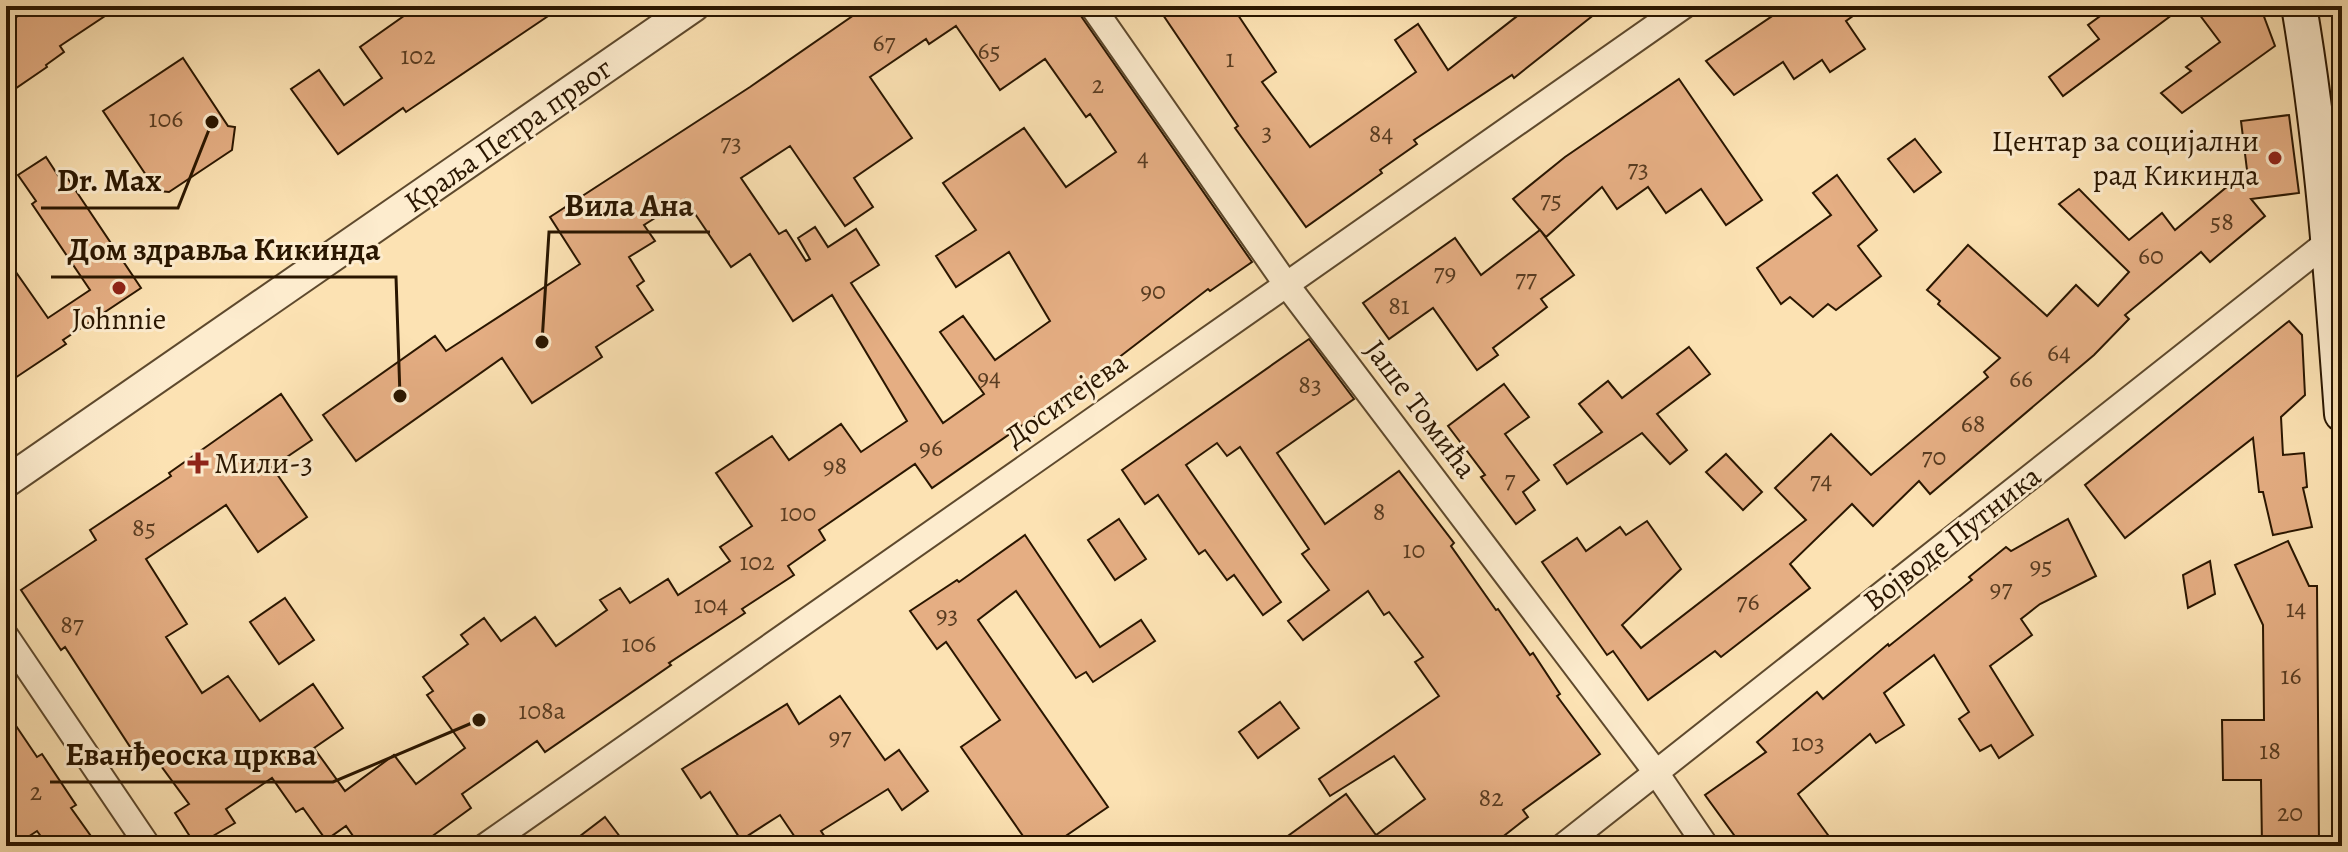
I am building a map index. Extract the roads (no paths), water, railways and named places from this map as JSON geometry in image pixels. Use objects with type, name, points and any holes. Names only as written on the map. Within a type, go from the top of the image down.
[{"type":"main road","points":[[2299,6],[2336,236],[2342,414]]},
{"type":"street","name":"Краља Петра првог","points":[[6,482],[694,6]]},
{"type":"street","name":"Јаше Томића","points":[[1092,6],[1286,284],[1655,771],[1706,846]]},
{"type":"street","name":"Доситејева","points":[[485,846],[1684,6]]},
{"type":"street","name":"Војводе Путника","points":[[1563,846],[2336,236]]},
{"type":"street","points":[[6,636],[148,846]]},
{"type":"place","name":"Dr. Max","points":[[212,122]]},
{"type":"place","name":"Центар за социјални рад Кикинда","points":[[2275,158]]},
{"type":"place","name":"Johnnie","points":[[119,288]]},
{"type":"place","name":"Вила Ана","points":[[542,342]]},
{"type":"place","name":"Дом здравља Кикинда","points":[[400,396]]},
{"type":"place","name":"Мили-3","points":[[198,463]]},
{"type":"place","name":"Еванђеоска црква","points":[[479,720]]}]
